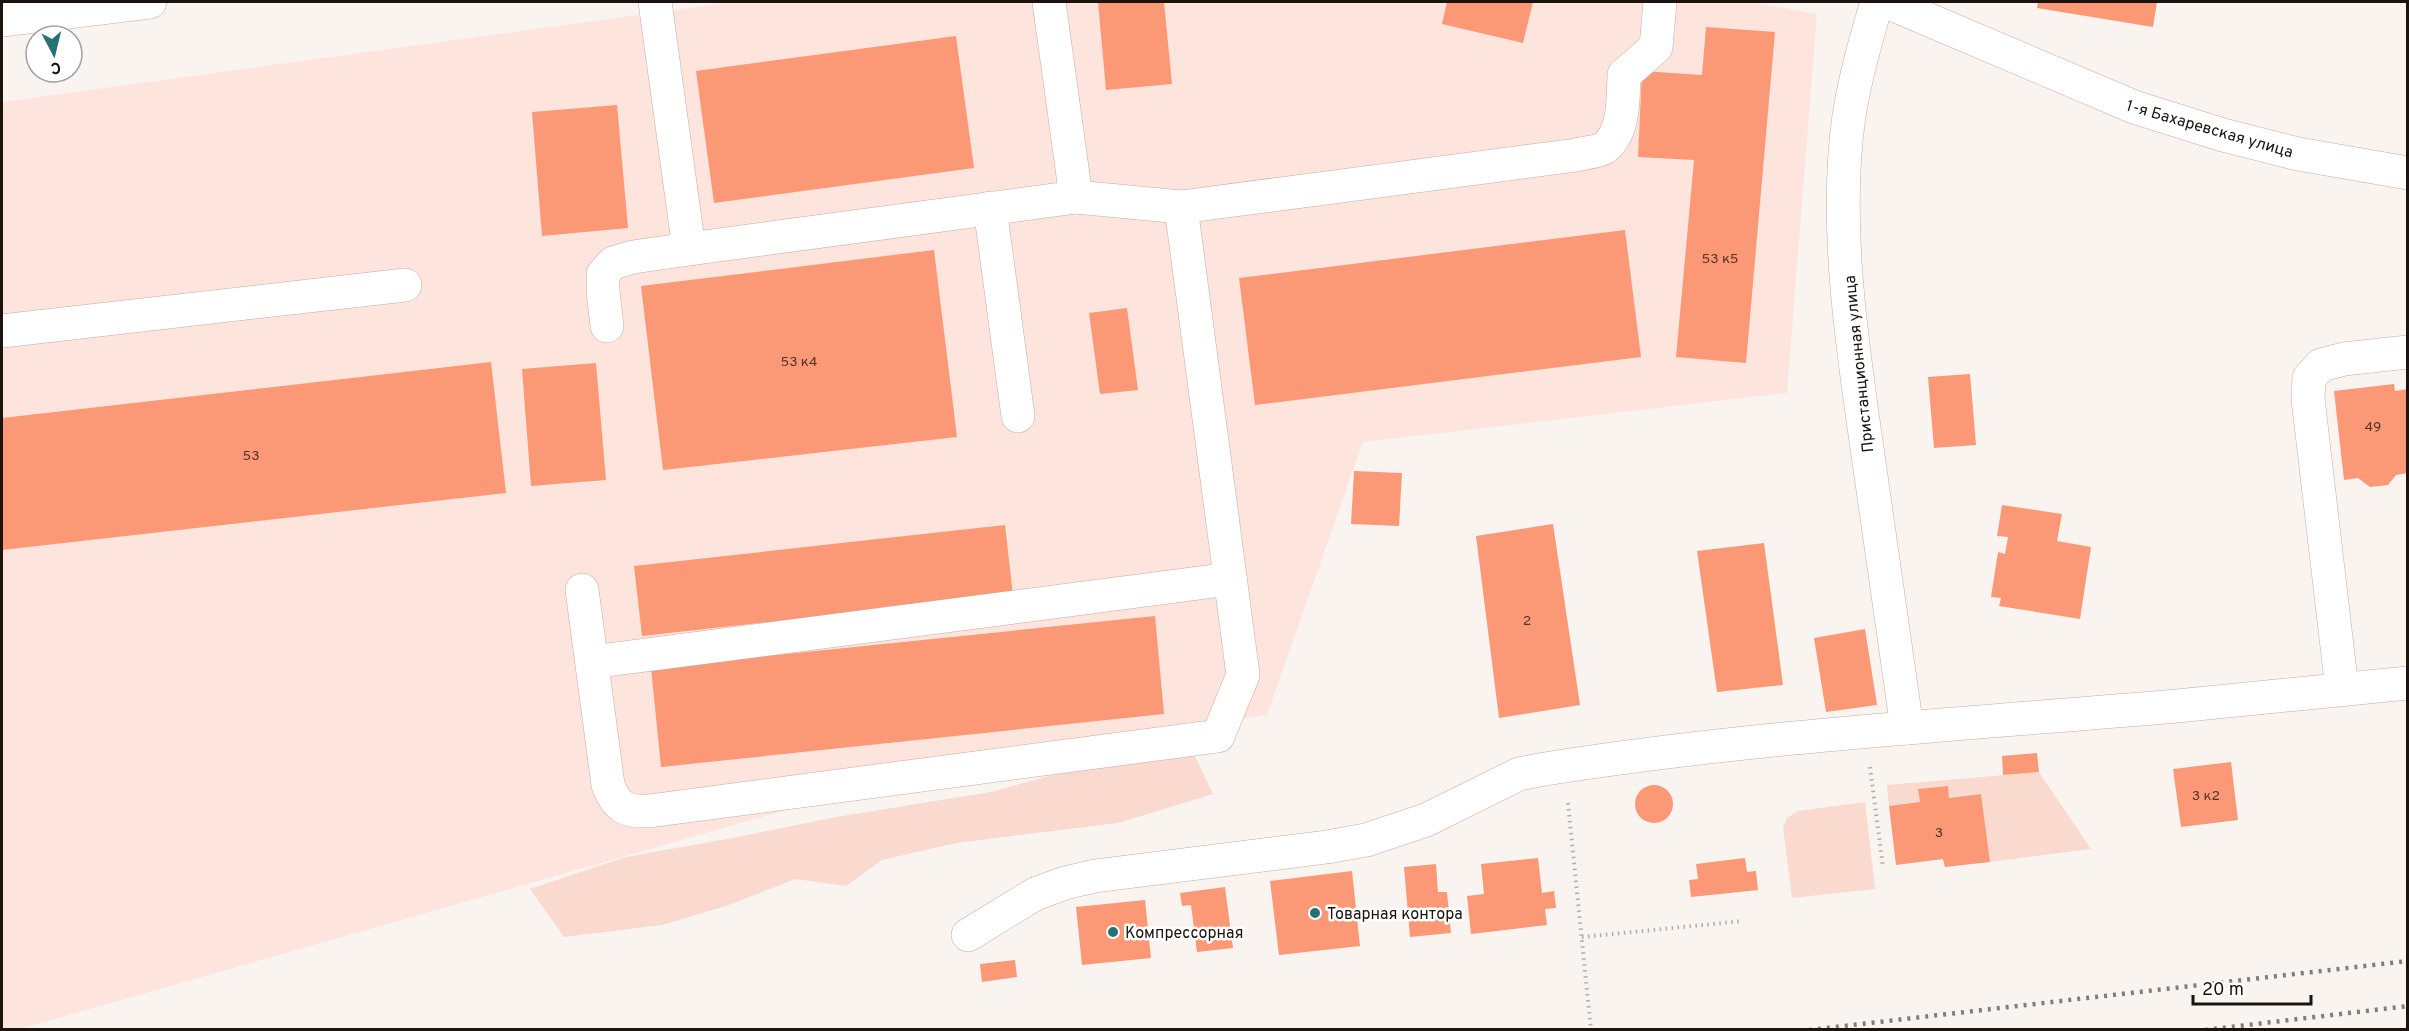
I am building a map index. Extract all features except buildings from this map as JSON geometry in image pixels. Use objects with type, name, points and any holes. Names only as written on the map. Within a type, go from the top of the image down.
[{"type":"street","points":[[2,20],[150,2]]},
{"type":"street","points":[[655,2],[689,249]]},
{"type":"street","points":[[1049,2],[1076,197]]},
{"type":"street","points":[[607,326],[603,274],[613,263],[633,257],[1076,197],[1181,207],[1564,157],[1603,148],[1616,134],[1622,110],[1624,75],[1656,47],[1660,2]]},
{"type":"street","name":"Пристанционная улица","points":[[1877,2],[1860,57],[1849,116],[1844,173],[1845,245],[1853,350],[1907,728]]},
{"type":"street","name":"1-я Бахаревская улица","points":[[1887,2],[2134,107],[2223,135],[2298,154],[2408,173]]},
{"type":"street","points":[[582,590],[608,785],[614,801],[631,812],[649,812],[1218,736],[1243,675],[1181,207]]},
{"type":"street","points":[[990,208],[1018,416]]},
{"type":"street","points":[[2,332],[405,285]]},
{"type":"street","points":[[2342,689],[2308,399],[2309,378],[2321,364],[2344,359],[2408,352]]},
{"type":"street","points":[[592,662],[1230,579]]},
{"type":"street","points":[[968,935],[1035,894],[1065,883],[1095,876],[1327,847],[1365,840],[1425,820],[1519,774],[1564,766],[1703,748],[1907,728],[2179,706],[2408,682]]},
{"type":"path","points":[[1865,732],[1883,867]]},
{"type":"path","points":[[1564,766],[1591,1029]]},
{"type":"path","points":[[1582,937],[1743,921]]},
{"type":"shaded area","points":[[732,2],[1752,2],[1817,14],[1787,393],[1363,442],[1267,715],[883,780],[853,791],[16,1030],[2,1029],[2,102]]},
{"type":"shaded area","points":[[1190,746],[1213,794],[1118,823],[956,843],[882,860],[846,886],[795,879],[729,905],[662,925],[564,937],[530,889],[626,857],[836,817],[991,792],[1078,768]]},
{"type":"shaded area","points":[[2039,772],[2091,849],[1990,862],[1981,794],[1949,798],[1947,786],[1919,789],[1920,802],[1889,806],[1887,785]]},
{"type":"shaded area","points":[[1865,802],[1875,889],[1792,898],[1783,827],[1787,818],[1798,811]]},
{"type":"railway","points":[[1809,1030],[2408,961]]},
{"type":"railway","points":[[2205,1030],[2408,1006]]},
{"type":"place","name":"Товарная контора","points":[[1315,913]]},
{"type":"place","name":"Компрессорная","points":[[1113,932]]}]
